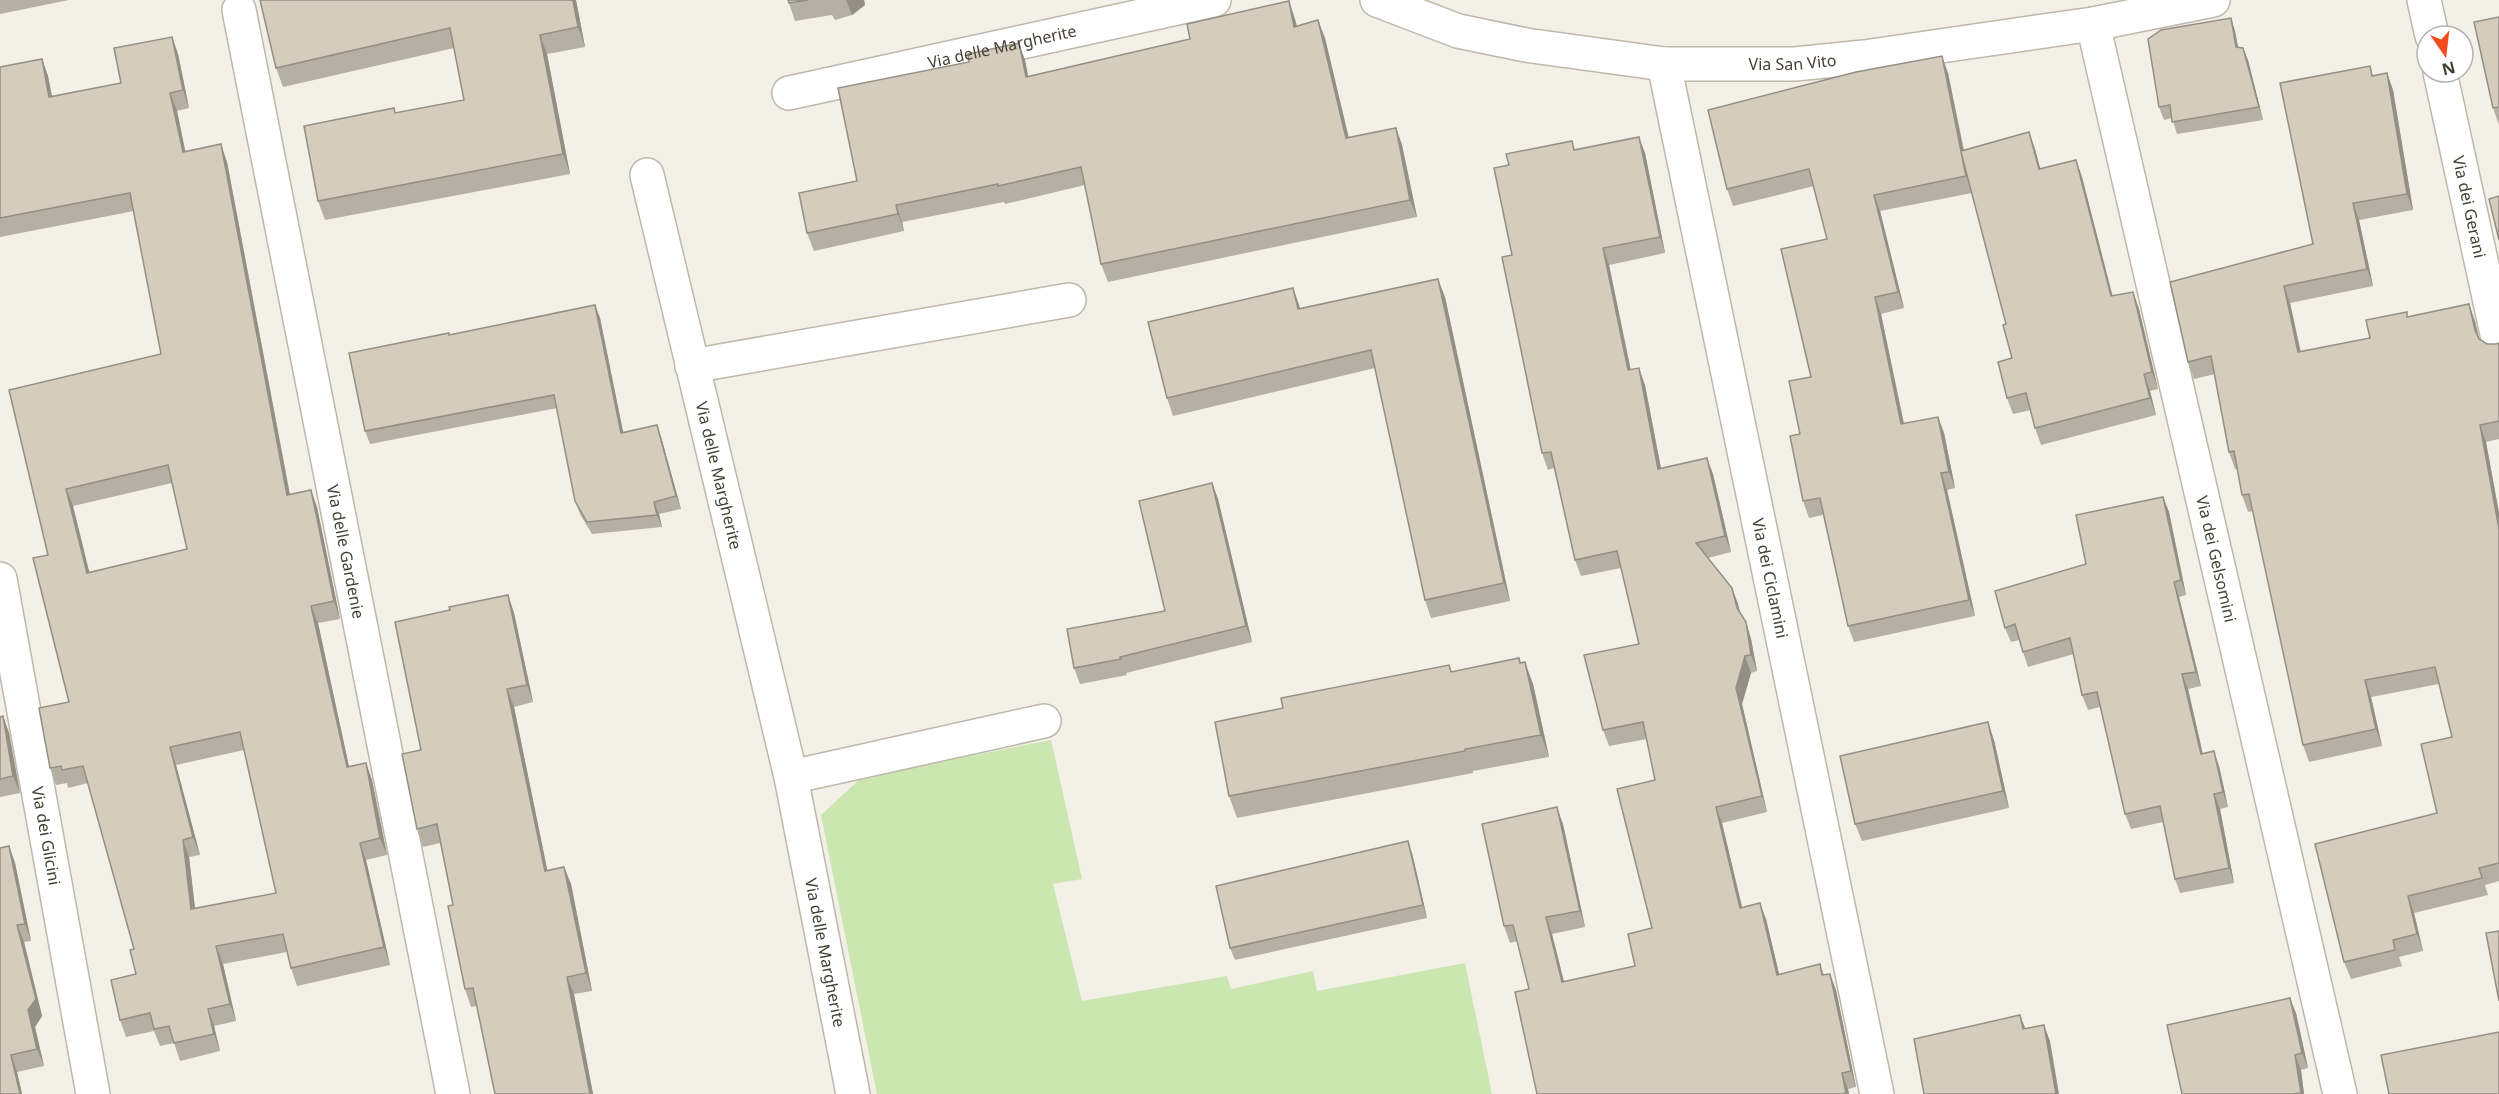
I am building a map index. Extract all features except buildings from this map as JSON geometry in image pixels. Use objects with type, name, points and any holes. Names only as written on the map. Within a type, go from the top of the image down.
[{"type":"street","name":"Via delle Margherite","points":[[789,93],[1214,0]]},
{"type":"street","name":"Via San Vito","points":[[1377,0],[1458,31],[1526,45],[1664,63],[1795,64],[1875,56],[2093,24],[2213,0]]},
{"type":"street","points":[[2424,0],[2429,24]]},
{"type":"street","name":"Via delle Gardenie","points":[[239,10],[453,1094]]},
{"type":"street","name":"Via dei Gelsomini","points":[[2093,24],[2340,1094]]},
{"type":"street","name":"Via dei Ciclamini","points":[[1664,63],[1877,1094]]},
{"type":"street","name":"Via dei Gerani","points":[[2443,84],[2499,343]]},
{"type":"street","name":"Via delle Margherite","points":[[647,175],[791,777],[852,1094]]},
{"type":"street","points":[[692,366],[1069,300]]},
{"type":"street","name":"Via dei Glicini","points":[[0,579],[93,1094]]},
{"type":"street","points":[[791,777],[1044,721]]},
{"type":"green space","points":[[1051,740],[1082,879],[1053,884],[1082,1001],[1227,976],[1231,989],[1313,971],[1317,991],[1465,963],[1492,1094],[877,1094],[821,815],[862,777]]}]
